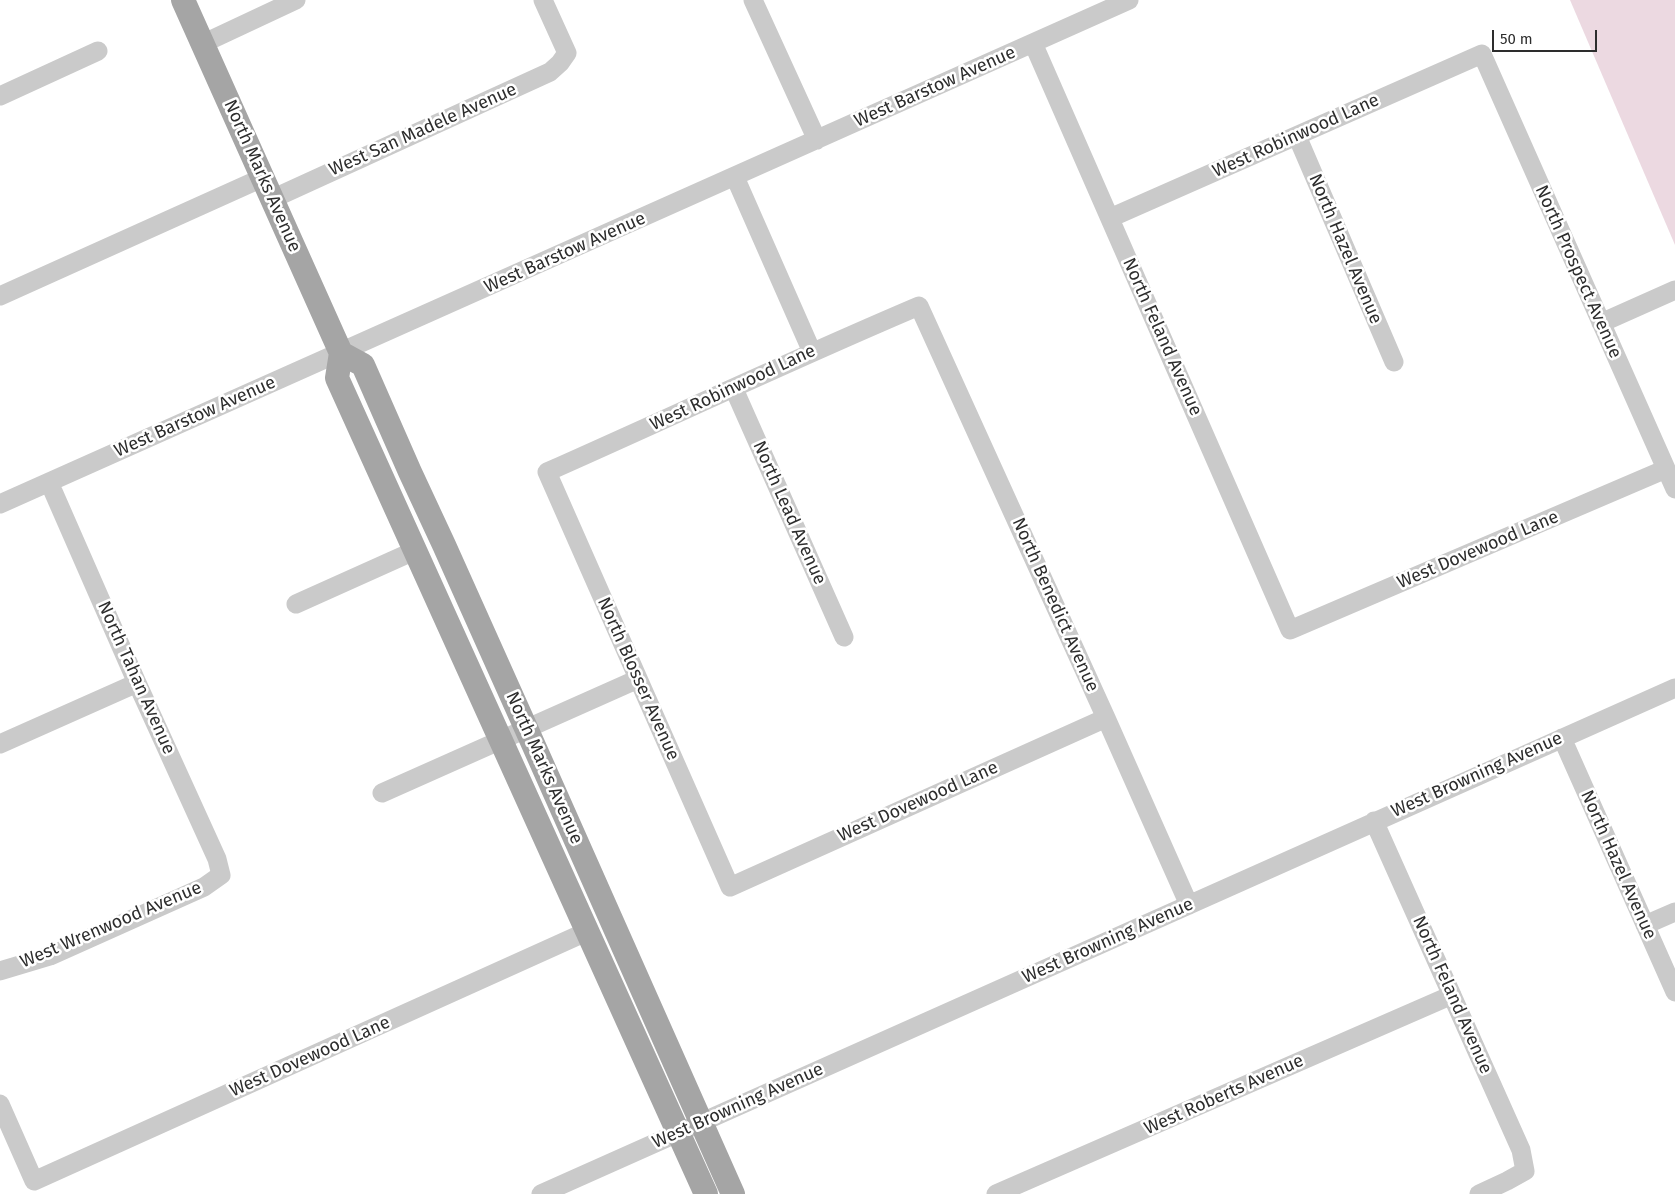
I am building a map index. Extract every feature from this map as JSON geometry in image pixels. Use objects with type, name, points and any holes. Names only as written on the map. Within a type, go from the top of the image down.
[{"type":"main road","name":"North Marks Avenue","points":[[183,0],[341,352],[363,365],[733,1194]]},
{"type":"main road","name":"North Marks Avenue","points":[[341,352],[336,378],[706,1194]]},
{"type":"street","points":[[202,44],[296,0]]},
{"type":"street","name":"West San Madele Avenue","points":[[0,296],[267,189],[550,72],[567,53],[543,0]]},
{"type":"street","points":[[753,0],[817,140]]},
{"type":"street","name":"West Barstow Avenue","points":[[0,504],[1130,0]]},
{"type":"street","name":"North Feland Avenue","points":[[1033,43],[1290,630]]},
{"type":"street","points":[[0,96],[98,51]]},
{"type":"street","name":"West Robinwood Lane","points":[[1110,218],[1482,54]]},
{"type":"street","name":"North Prospect Avenue","points":[[1482,54],[1675,490]]},
{"type":"street","name":"North Hazel Avenue","points":[[1297,136],[1394,362]]},
{"type":"street","points":[[735,177],[812,352]]},
{"type":"street","points":[[1601,323],[1675,290]]},
{"type":"street","name":"West Robinwood Lane","points":[[547,472],[734,389],[812,352],[919,306]]},
{"type":"street","name":"North Benedict Avenue","points":[[919,306],[1189,905]]},
{"type":"street","name":"North Lead Avenue","points":[[734,389],[844,637]]},
{"type":"street","name":"West Dovewood Lane","points":[[1290,630],[1666,469]]},
{"type":"street","name":"North Blosser Avenue","points":[[547,472],[730,887]]},
{"type":"street","name":"North Tahan Avenue","points":[[49,482],[217,859],[221,876]]},
{"type":"street","points":[[296,604],[414,551]]},
{"type":"street","points":[[382,793],[638,679]]},
{"type":"street","points":[[0,744],[137,682]]},
{"type":"street","name":"West Browning Avenue","points":[[541,1194],[1675,688]]},
{"type":"street","name":"West Dovewood Lane","points":[[730,887],[1106,718]]},
{"type":"street","name":"North Hazel Avenue","points":[[1562,738],[1675,992]]},
{"type":"street","name":"North Feland Avenue","points":[[1374,821],[1521,1150],[1525,1171],[1479,1194]]},
{"type":"street","name":"West Wrenwood Avenue","points":[[0,971],[50,956],[204,887],[221,876]]},
{"type":"street","points":[[1645,925],[1675,912]]},
{"type":"street","name":"West Dovewood Lane","points":[[0,1104],[34,1182],[586,932]]},
{"type":"street","name":"West Roberts Avenue","points":[[996,1194],[1452,995]]},
{"type":"shaded area","points":[[1570,0],[1675,0],[1675,245]]}]
